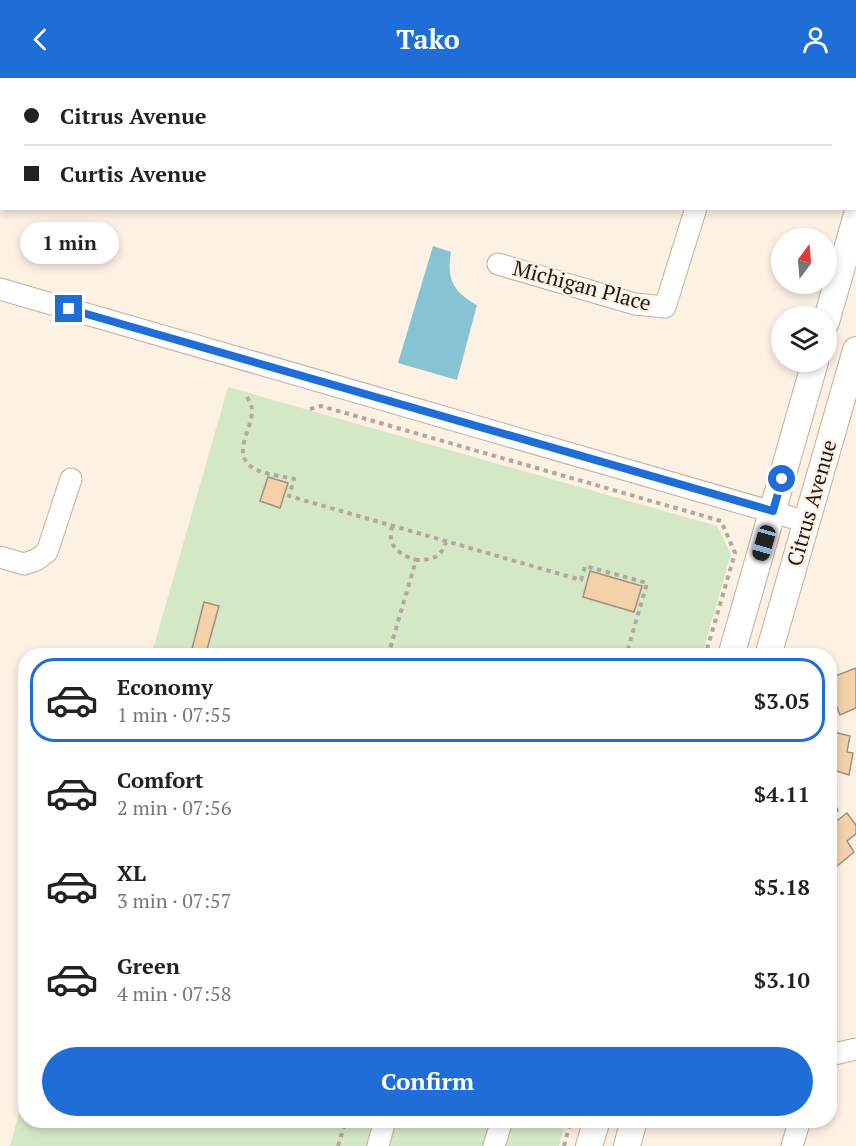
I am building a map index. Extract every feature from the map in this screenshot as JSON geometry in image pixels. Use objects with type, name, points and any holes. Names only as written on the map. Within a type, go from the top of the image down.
[{"type":"main road","points":[[831,306],[856,218]]},
{"type":"main road","name":"Citrus Avenue","points":[[770,648],[856,351]]},
{"type":"main road","name":"Citrus Avenue","points":[[734,648],[812,372]]},
{"type":"main road","points":[[590,1146],[595,1128]]},
{"type":"main road","points":[[627,1146],[632,1128]]},
{"type":"street","name":"Michigan Place","points":[[498,264],[635,303],[666,307],[695,210]]},
{"type":"street","points":[[0,289],[807,522]]},
{"type":"street","points":[[0,557],[24,564],[36,560],[47,552],[70,479]]},
{"type":"street","points":[[837,1053],[856,1049]]},
{"type":"street","points":[[378,1146],[384,1128]]},
{"type":"street","points":[[494,1146],[500,1128]]},
{"type":"street","points":[[792,1146],[798,1128]]},
{"type":"path","points":[[247,397],[252,410],[243,447],[247,461],[258,470],[294,479],[289,496],[581,580],[585,566],[646,583],[628,648]]},
{"type":"path","points":[[310,409],[321,406],[721,521],[735,553],[707,648]]},
{"type":"path","points":[[392,526],[390,539],[395,549],[400,554],[416,560],[433,559],[443,551],[446,542]]},
{"type":"path","points":[[390,648],[416,560]]},
{"type":"path","points":[[338,1146],[344,1128]]},
{"type":"green space","points":[[228,387],[717,526],[731,554],[704,648],[153,648]]},
{"type":"green space","points":[[18,1117],[18,1128],[564,1128],[559,1146],[10,1146]]},
{"type":"water","points":[[433,246],[451,252],[450,270],[454,284],[457,290],[477,305],[457,380],[398,363]]},
{"type":"building","points":[[268,477],[288,483],[280,508],[260,501]]},
{"type":"building","points":[[590,571],[642,586],[634,612],[583,597]]},
{"type":"building","points":[[204,602],[219,606],[207,648],[192,648]]},
{"type":"building","points":[[856,668],[856,708],[840,715],[837,708],[837,675]]},
{"type":"building","points":[[837,733],[850,736],[847,752],[853,753],[849,775],[837,771]]},
{"type":"building","points":[[847,813],[856,825],[856,834],[847,841],[854,852],[837,866],[837,821]]},
{"type":"route","points":[[69,309],[773,511],[782,479]]}]
